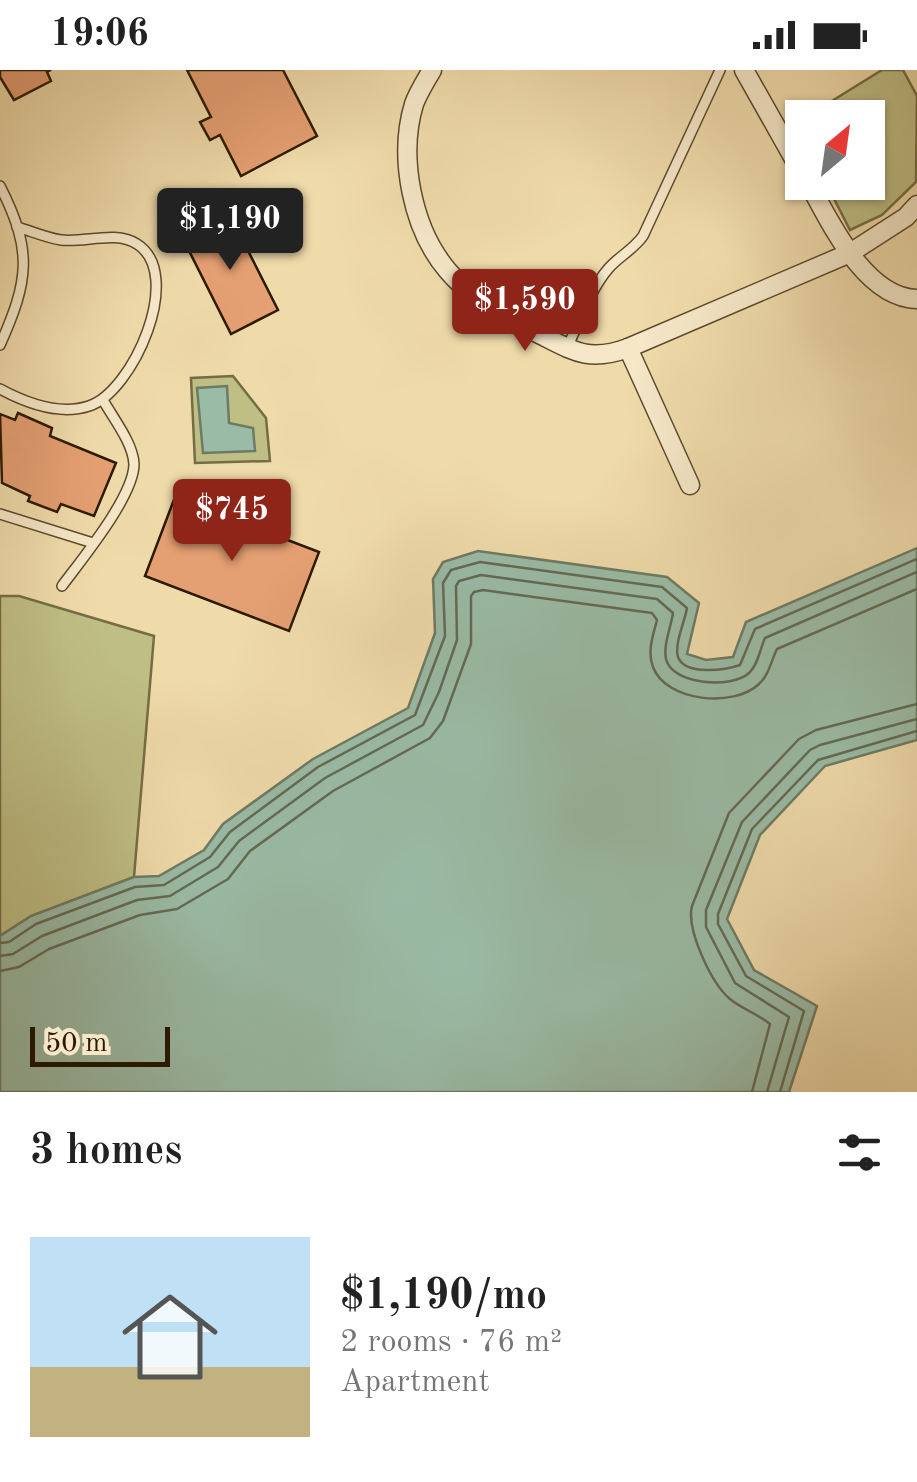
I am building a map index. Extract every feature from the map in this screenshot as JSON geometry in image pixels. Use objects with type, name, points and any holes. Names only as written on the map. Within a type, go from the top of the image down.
[{"type":"street","points":[[432,70],[414,104],[410,143],[410,181],[420,225],[448,270],[470,293],[515,322],[581,355],[606,356],[628,348],[850,252],[906,217],[917,205]]},
{"type":"street","points":[[744,70],[785,143]]},
{"type":"street","points":[[819,200],[850,252],[884,288],[895,295],[917,299]]},
{"type":"street","points":[[628,348],[690,485]]},
{"type":"lane","points":[[567,348],[604,273],[618,258],[631,252],[643,236],[720,70]]},
{"type":"lane","points":[[0,186],[24,254],[25,273],[14,314],[0,345]]},
{"type":"lane","points":[[0,389],[56,409],[86,408],[102,400],[140,348],[154,310],[157,282],[155,262],[135,242],[121,238],[62,240],[16,227]]},
{"type":"lane","points":[[62,586],[112,517],[131,476],[134,462],[102,400]]},
{"type":"lane","points":[[0,514],[94,543]]},
{"type":"shaded area","points":[[882,70],[903,70],[917,96],[916,182],[882,215],[850,230],[835,200],[885,200],[885,100],[833,100]]},
{"type":"shaded area","points":[[233,376],[266,418],[270,461],[195,463],[191,378]]},
{"type":"shaded area","points":[[0,596],[19,596],[154,636],[134,877],[31,916],[0,936]]},
{"type":"water","points":[[227,386],[229,423],[253,428],[255,451],[203,453],[197,388]]},
{"type":"water","points":[[917,548],[917,740],[825,766],[760,835],[727,919],[754,970],[817,1006],[789,1092],[0,1092],[0,936],[31,916],[134,877],[159,876],[204,850],[223,824],[313,759],[408,708],[435,633],[433,579],[443,562],[478,551],[667,577],[699,603],[687,654],[706,660],[733,657],[746,622]]},
{"type":"building","points":[[0,70],[51,70],[47,72],[51,81],[14,100]]},
{"type":"building","points":[[187,70],[283,70],[317,136],[241,176],[220,135],[210,140],[200,122],[211,117]]},
{"type":"building","points":[[229,213],[278,310],[231,334],[182,237]]},
{"type":"building","points":[[18,413],[52,428],[50,436],[116,463],[94,516],[61,504],[57,512],[28,501],[30,496],[2,483],[0,414],[15,420]]},
{"type":"building","points":[[175,497],[319,552],[289,631],[145,576]]}]
